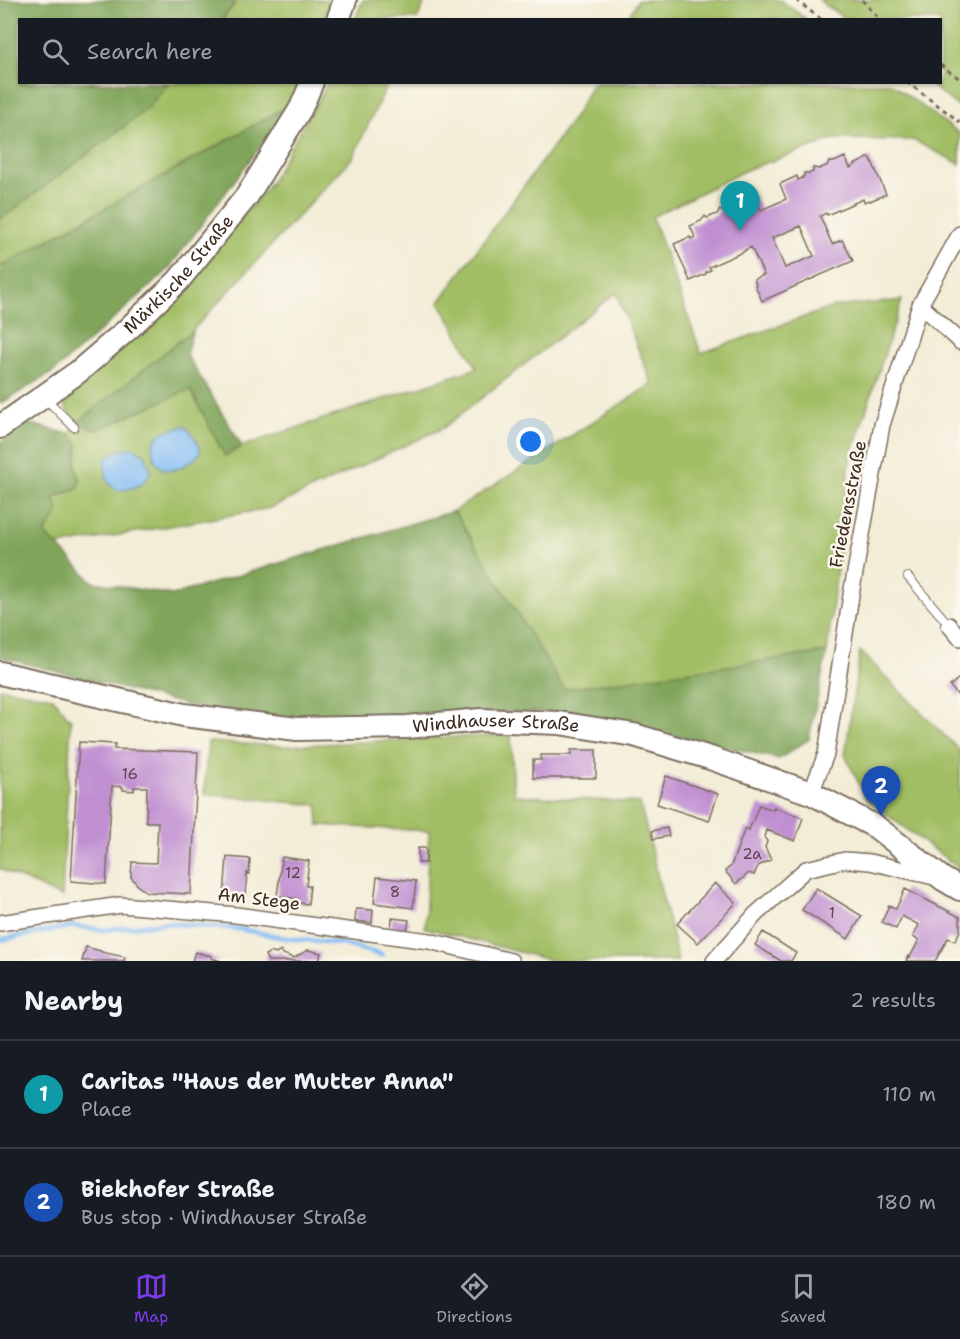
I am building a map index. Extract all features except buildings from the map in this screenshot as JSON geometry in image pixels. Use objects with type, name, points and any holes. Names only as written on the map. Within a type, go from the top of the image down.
[{"type":"main road","points":[[339,18],[345,0]]},
{"type":"main road","name":"Märkische Straße","points":[[0,427],[78,372],[128,329],[178,281],[247,196],[301,108],[311,84]]},
{"type":"main road","name":"Windhauser Straße","points":[[0,673],[184,716],[297,729],[407,727],[481,720],[559,723],[634,735],[710,758],[811,793],[876,827],[952,884]]},
{"type":"street","name":"Friedensstraße","points":[[811,793],[826,754],[852,589],[882,425],[921,305],[960,234]]},
{"type":"street","points":[[921,305],[960,342]]},
{"type":"street","points":[[949,625],[960,638]]},
{"type":"street","points":[[714,961],[756,914],[806,869],[845,860],[870,862],[952,884]]},
{"type":"street","name":"Am Stege","points":[[0,922],[121,904],[236,915],[429,940],[511,961]]},
{"type":"lane","points":[[44,396],[74,427]]},
{"type":"lane","points":[[908,577],[949,625]]},
{"type":"path","points":[[796,0],[819,18]]},
{"type":"path","points":[[862,0],[878,18]]},
{"type":"path","points":[[942,66],[960,79]]},
{"type":"path","points":[[910,84],[960,122]]},
{"type":"green space","points":[[0,0],[222,0],[235,3],[223,18],[18,18],[18,84],[168,84],[147,109],[0,220]]},
{"type":"green space","points":[[222,0],[332,0],[324,18],[224,18],[235,4]]},
{"type":"green space","points":[[363,0],[426,0],[417,18],[355,18]]},
{"type":"green space","points":[[638,0],[780,0],[805,18],[628,18]]},
{"type":"green space","points":[[819,0],[960,0],[960,108],[929,84],[942,84],[942,18],[844,18]]},
{"type":"green space","points":[[168,84],[300,84],[292,104],[0,267],[0,220],[147,109]]},
{"type":"green space","points":[[327,84],[388,84],[353,157],[193,330],[78,423],[97,430],[190,389],[225,456],[242,446],[477,368],[439,302],[575,116],[592,84],[891,84],[960,134],[960,164],[913,140],[834,139],[746,170],[652,217],[701,353],[833,307],[902,300],[850,460],[827,652],[564,690],[454,511],[652,384],[616,293],[443,428],[271,508],[58,546],[44,534],[59,511],[54,498],[79,488],[80,479],[76,468],[78,445],[69,434],[77,423],[69,417],[62,397],[162,314],[269,185]]},
{"type":"green space","points":[[292,104],[166,272],[55,371],[0,404],[0,267]]},
{"type":"green space","points":[[193,330],[186,354],[242,446],[225,456],[190,389],[97,430],[77,423]]},
{"type":"green space","points":[[26,423],[69,434],[78,444],[76,468],[80,479],[79,487],[54,498],[59,511],[44,534],[93,582],[173,595],[454,511],[564,689],[827,652],[809,739],[779,759],[575,712],[452,712],[301,720],[191,706],[0,657],[0,443]]},
{"type":"green space","points":[[860,651],[960,751],[960,869],[866,799],[845,755]]},
{"type":"green space","points":[[0,688],[52,697],[71,720],[62,897],[0,869]]},
{"type":"green space","points":[[511,735],[514,795],[640,803],[678,961],[554,961],[425,928],[429,831],[318,825],[318,805],[204,794],[208,742],[285,746]]},
{"type":"water","points":[[185,426],[196,440],[199,453],[193,460],[179,468],[163,469],[154,457],[155,440],[163,433]]},
{"type":"water","points":[[134,448],[145,455],[151,471],[142,483],[120,491],[108,482],[105,460],[118,451]]},
{"type":"waterway","points":[[0,940],[74,926],[103,930],[164,923],[239,929],[286,938],[343,944],[382,955]]},
{"type":"place","name":"Caritas \"Haus der Mutter Anna\"","points":[[740,231]]},
{"type":"place","name":"Biekhofer Straße","points":[[881,816]]}]
